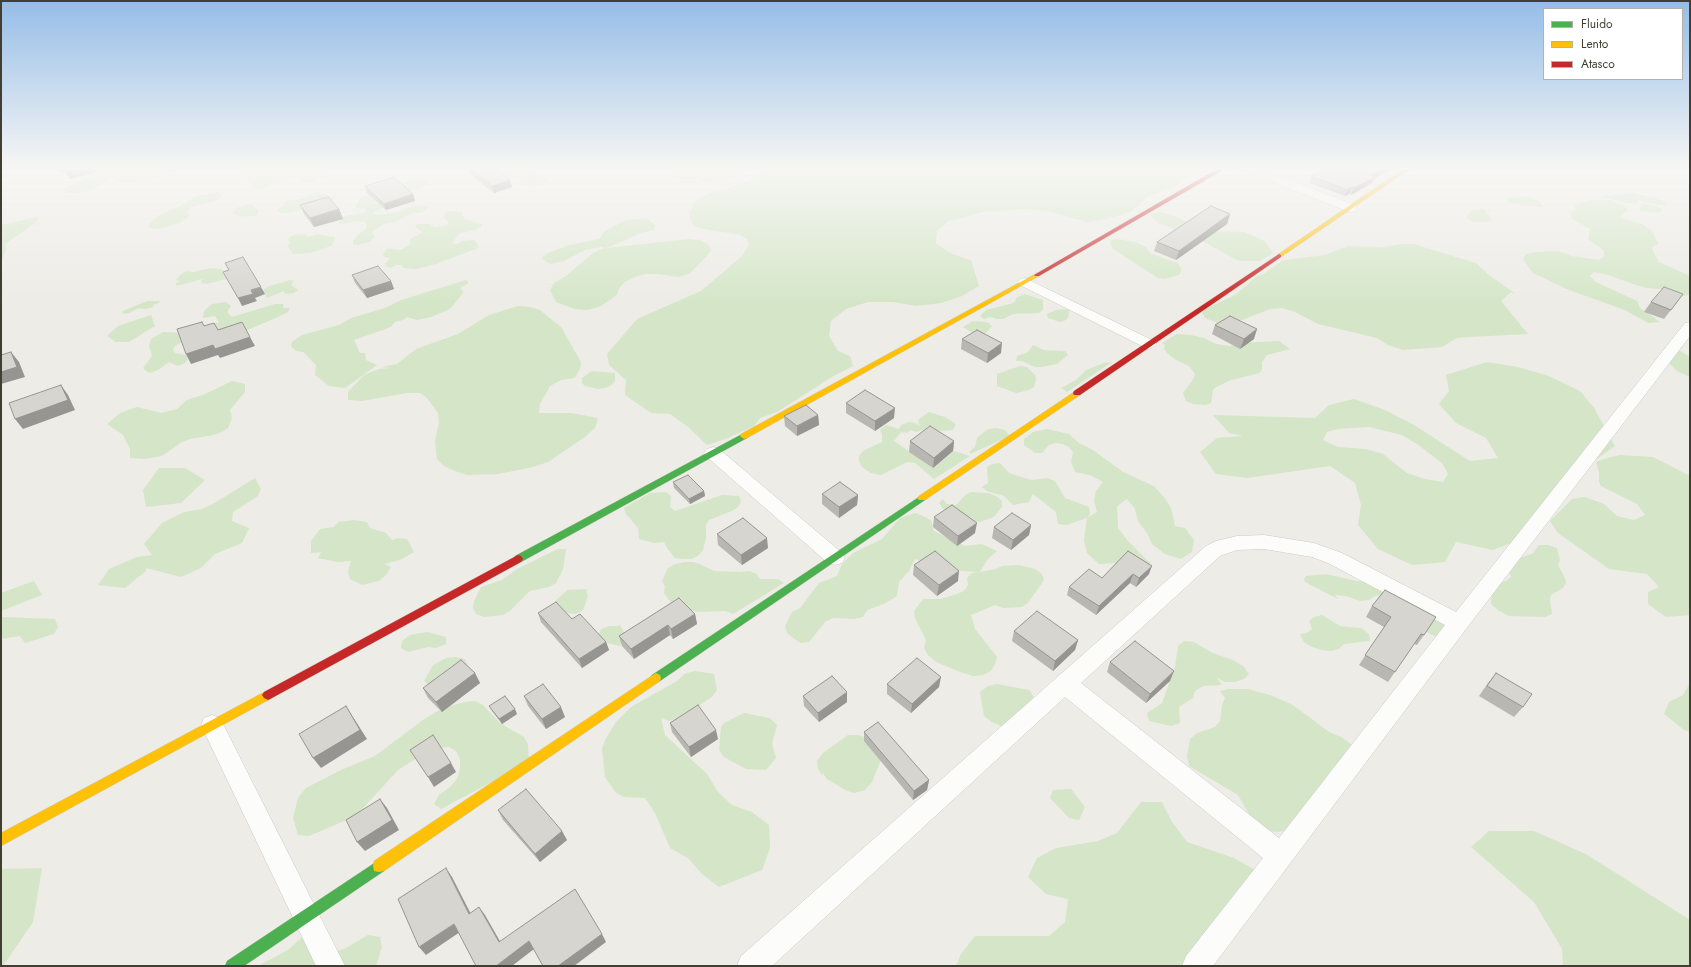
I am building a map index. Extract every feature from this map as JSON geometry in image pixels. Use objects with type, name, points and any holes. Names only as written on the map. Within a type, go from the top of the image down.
[{"type":"street","points":[[1,840],[714,453],[1025,282],[1143,214]]},
{"type":"street","points":[[232,966],[1342,214]]},
{"type":"street","points":[[1025,282],[1149,344]]},
{"type":"street","points":[[1196,966],[1459,623],[1690,326]]},
{"type":"street","points":[[714,453],[835,558]]},
{"type":"street","points":[[751,966],[1213,551],[1223,546],[1237,543],[1264,542],[1314,550],[1335,558],[1459,623]]},
{"type":"street","points":[[1065,684],[1280,855]]},
{"type":"street","points":[[212,725],[331,966]]},
{"type":"green space","points":[[161,214],[190,214],[180,223],[159,229],[150,228],[149,225]]},
{"type":"green space","points":[[235,214],[257,214],[256,216],[242,217]]},
{"type":"green space","points":[[355,214],[410,214],[396,222],[384,224],[372,232],[375,237],[370,242],[358,245],[353,244],[353,241],[357,235],[367,227],[365,222],[355,221],[343,224],[339,223],[341,217]]},
{"type":"green space","points":[[445,214],[463,214],[464,219],[482,224],[482,226],[477,229],[459,234],[452,243],[457,244],[462,241],[474,240],[478,245],[478,248],[436,264],[416,269],[404,268],[402,265],[396,265],[391,268],[386,266],[385,263],[390,258],[384,257],[383,254],[387,248],[401,250],[410,244],[410,239],[422,232],[415,227],[417,224],[429,224],[436,227],[447,225],[449,223],[444,218]]},
{"type":"green space","points":[[689,214],[975,214],[947,222],[937,231],[936,243],[950,253],[971,260],[979,286],[962,296],[941,303],[916,306],[893,302],[868,302],[846,309],[831,321],[829,336],[838,351],[850,356],[853,366],[832,377],[777,412],[760,418],[754,426],[728,438],[707,445],[688,427],[670,414],[651,413],[625,395],[626,380],[609,365],[607,354],[637,319],[701,291],[742,256],[749,245],[747,239],[740,235],[698,228],[692,224]]},
{"type":"green space","points":[[1058,214],[1123,214],[1107,219],[1087,222]]},
{"type":"green space","points":[[1169,214],[1208,231],[1244,232],[1265,241],[1273,253],[1260,261],[1242,261],[1235,259],[1195,237],[1158,223],[1150,215]]},
{"type":"green space","points":[[1469,214],[1488,214],[1493,220],[1490,222],[1472,222],[1467,216]]},
{"type":"green space","points":[[1570,214],[1623,214],[1620,217],[1644,225],[1652,231],[1658,244],[1652,247],[1659,262],[1690,276],[1690,294],[1684,296],[1672,295],[1660,289],[1647,288],[1594,272],[1590,276],[1596,282],[1637,301],[1640,308],[1660,322],[1648,323],[1625,310],[1569,290],[1533,273],[1523,259],[1526,254],[1558,251],[1572,256],[1599,260],[1605,256],[1603,250],[1588,239],[1590,229],[1572,219]]},
{"type":"green space","points":[[36,217],[38,218],[38,221],[5,244],[6,250],[1,262],[1,225]]},
{"type":"green space","points":[[646,218],[655,225],[654,230],[642,233],[606,248],[688,239],[700,240],[708,244],[711,250],[690,273],[679,277],[646,274],[635,277],[625,282],[619,288],[617,295],[599,307],[587,310],[575,309],[556,302],[550,290],[554,283],[566,276],[593,253],[604,248],[601,247],[585,250],[564,261],[550,264],[541,258],[548,253],[569,245],[599,239],[605,231],[626,220]]},
{"type":"green space","points":[[305,234],[307,237],[317,234],[336,237],[331,246],[310,253],[293,254],[287,246],[290,243],[288,239],[293,235]]},
{"type":"green space","points":[[1117,239],[1135,242],[1146,247],[1150,253],[1178,263],[1181,272],[1179,275],[1165,279],[1158,278],[1113,249],[1110,243],[1111,240]]},
{"type":"green space","points":[[1414,244],[1476,263],[1489,275],[1516,294],[1511,292],[1501,301],[1528,334],[1457,338],[1442,347],[1403,350],[1388,345],[1377,338],[1318,324],[1295,312],[1282,308],[1270,309],[1242,320],[1218,323],[1205,318],[1201,311],[1235,295],[1256,277],[1265,273],[1283,260],[1325,255],[1348,246],[1382,247]]},
{"type":"green space","points":[[210,268],[222,269],[226,279],[207,284],[201,283],[203,279],[176,286],[176,283],[180,281],[176,280],[186,271],[193,272]]},
{"type":"green space","points":[[290,280],[294,281],[291,285],[298,290],[294,293],[285,294],[284,291],[267,298],[263,290],[269,286]]},
{"type":"green space","points":[[466,280],[469,283],[460,288],[464,292],[450,309],[431,317],[417,320],[407,317],[403,320],[395,322],[391,327],[354,340],[360,353],[365,353],[366,360],[377,365],[345,388],[329,386],[315,375],[316,365],[303,352],[296,351],[291,346],[292,342],[302,335],[339,325],[351,318],[385,308],[401,300]]},
{"type":"green space","points":[[1025,294],[1043,300],[1043,310],[1039,313],[1013,314],[1003,319],[990,317],[984,319],[980,316],[986,310],[1015,302],[1016,298]]},
{"type":"green space","points":[[147,301],[160,301],[159,303],[153,305],[154,307],[145,309],[139,308],[129,313],[122,314],[123,311]]},
{"type":"green space","points":[[226,302],[231,306],[227,312],[232,317],[275,304],[283,304],[283,308],[290,308],[288,312],[243,332],[216,331],[213,324],[219,322],[215,316],[203,318],[204,311],[212,304]]},
{"type":"green space","points":[[518,306],[540,310],[561,327],[581,362],[580,369],[575,378],[561,380],[550,386],[540,404],[539,413],[571,413],[598,418],[595,428],[585,437],[548,462],[533,467],[498,474],[467,475],[444,466],[437,459],[435,441],[439,422],[438,413],[427,398],[420,393],[407,393],[362,401],[348,400],[348,392],[364,375],[379,369],[391,368],[382,367],[397,364],[416,349],[458,334],[489,315]]},
{"type":"green space","points":[[1063,309],[1069,310],[1068,318],[1066,320],[1060,322],[1048,318],[1047,314]]},
{"type":"green space","points":[[151,315],[155,326],[129,342],[116,342],[107,336],[118,326]]},
{"type":"green space","points":[[973,321],[987,322],[992,326],[982,335],[976,335],[963,327]]},
{"type":"green space","points":[[163,332],[184,333],[182,342],[175,346],[173,350],[175,353],[187,355],[188,359],[185,363],[178,366],[169,362],[158,370],[150,373],[143,368],[152,356],[149,346],[151,339]]},
{"type":"green space","points":[[1177,334],[1191,335],[1204,338],[1216,344],[1230,346],[1241,343],[1279,341],[1290,349],[1267,355],[1262,362],[1262,369],[1260,373],[1231,380],[1216,387],[1213,390],[1211,403],[1206,405],[1193,404],[1186,401],[1183,393],[1194,378],[1195,374],[1189,366],[1176,360],[1167,353],[1164,349],[1165,345],[1162,343]]},
{"type":"green space","points":[[1033,345],[1044,350],[1065,351],[1068,355],[1057,364],[1042,367],[1035,367],[1022,361],[1016,361],[1017,356],[1028,352]]},
{"type":"green space","points":[[1677,349],[1690,357],[1690,377],[1677,371],[1669,363]]},
{"type":"green space","points":[[1112,362],[1067,392],[1061,388],[1076,380],[1086,370],[1104,363]]},
{"type":"green space","points":[[1487,362],[1518,367],[1549,376],[1580,391],[1594,408],[1615,446],[1569,479],[1517,541],[1493,550],[1456,542],[1445,562],[1412,565],[1378,549],[1358,525],[1361,505],[1355,483],[1330,466],[1247,478],[1216,474],[1200,452],[1217,438],[1243,436],[1229,433],[1213,415],[1315,418],[1329,405],[1354,399],[1385,410],[1414,425],[1470,461],[1498,458],[1486,438],[1456,423],[1439,404],[1449,391],[1446,375]],"holes":[[[1369,427],[1402,435],[1417,444],[1442,463],[1448,474],[1443,482],[1425,479],[1407,473],[1383,454],[1366,449],[1338,447],[1323,440],[1327,432],[1338,429]]]},
{"type":"green space","points":[[1020,366],[1027,367],[1035,375],[1036,379],[1034,387],[1029,390],[1016,393],[997,386],[997,374]]},
{"type":"green space","points":[[592,371],[615,373],[615,381],[612,385],[605,388],[598,389],[585,386],[582,383],[582,378]]},
{"type":"green space","points":[[232,381],[245,384],[245,392],[230,410],[232,418],[228,428],[214,435],[190,439],[182,442],[162,456],[145,459],[130,458],[130,449],[123,435],[107,424],[120,413],[137,407],[161,413],[177,409],[187,400],[203,395]]},
{"type":"green space","points":[[929,412],[945,417],[956,424],[953,430],[939,431],[928,427],[924,430],[916,432],[910,430],[907,433],[901,432],[894,441],[933,468],[954,451],[970,456],[934,479],[915,463],[907,462],[881,475],[871,473],[862,467],[859,461],[859,456],[863,451],[882,442],[882,434],[880,430],[886,425],[899,429],[901,425],[909,422],[920,426],[918,420]]},
{"type":"green space","points":[[996,428],[1005,430],[1010,436],[970,454],[970,451],[975,447],[977,438],[988,429]]},
{"type":"green space","points":[[1047,429],[1069,434],[1079,443],[1093,450],[1123,472],[1154,486],[1171,508],[1175,526],[1185,528],[1194,540],[1192,552],[1181,559],[1165,554],[1152,544],[1147,533],[1138,521],[1135,509],[1127,499],[1117,506],[1118,528],[1128,541],[1152,565],[1134,562],[1099,564],[1087,553],[1084,541],[1087,518],[1066,525],[1058,524],[1056,512],[1033,494],[1029,502],[1013,505],[1004,496],[987,491],[982,487],[988,483],[987,467],[992,464],[1000,463],[1009,473],[1031,480],[1047,478],[1055,481],[1065,498],[1089,507],[1090,513],[1088,517],[1097,512],[1094,501],[1096,491],[1103,482],[1090,475],[1075,472],[1071,462],[1073,452],[1069,447],[1063,444],[1055,443],[1049,445],[1042,453],[1035,453],[1024,445],[1024,439],[1033,432]]},
{"type":"green space","points":[[1620,455],[1653,457],[1690,476],[1690,615],[1666,617],[1648,604],[1648,592],[1659,587],[1647,574],[1609,569],[1558,533],[1550,521],[1572,499],[1585,497],[1604,504],[1617,516],[1634,520],[1645,515],[1637,504],[1601,486],[1599,482],[1599,473],[1596,462]]},
{"type":"green space","points":[[159,468],[185,468],[205,480],[181,503],[146,507],[143,490]]},
{"type":"green space","points":[[255,478],[261,489],[258,496],[233,512],[232,521],[249,528],[242,543],[215,554],[201,568],[181,577],[146,568],[146,571],[125,588],[98,585],[109,569],[137,557],[152,555],[144,544],[162,523],[184,512],[202,509],[213,504]]},
{"type":"green space","points":[[666,492],[671,496],[670,507],[675,511],[722,495],[739,496],[741,501],[738,507],[732,511],[709,520],[706,525],[706,538],[703,550],[698,556],[691,559],[683,559],[675,558],[664,542],[654,543],[639,539],[638,528],[626,514],[624,508],[650,493]]},
{"type":"green space","points":[[971,492],[988,493],[996,496],[1002,501],[1002,507],[994,517],[980,522],[972,521],[958,512],[943,509],[939,503],[943,499],[947,504],[956,505],[965,495]]},
{"type":"green space","points":[[916,513],[931,520],[934,531],[965,546],[982,544],[997,551],[987,560],[980,572],[996,569],[1002,566],[1019,565],[1035,569],[1042,574],[1044,580],[1028,603],[1022,607],[1003,608],[995,605],[971,615],[975,629],[997,657],[991,671],[983,675],[973,676],[936,662],[928,655],[924,648],[926,640],[915,618],[914,611],[923,599],[940,599],[964,591],[968,585],[967,578],[972,573],[978,572],[945,570],[915,559],[909,571],[899,582],[897,596],[884,604],[867,610],[863,617],[854,619],[833,618],[825,622],[809,642],[800,643],[787,633],[785,626],[792,612],[800,608],[819,583],[837,576],[842,564],[853,553],[882,539],[900,518]]},
{"type":"green space","points":[[354,520],[367,522],[370,528],[386,533],[392,540],[398,538],[407,539],[414,552],[400,560],[384,564],[391,567],[386,575],[379,581],[362,585],[350,579],[348,572],[351,561],[338,562],[318,558],[321,552],[311,553],[311,541],[320,529],[334,527],[338,522]]},
{"type":"green space","points":[[1539,545],[1548,545],[1557,548],[1560,560],[1558,565],[1566,583],[1563,588],[1551,595],[1550,600],[1552,614],[1545,617],[1509,616],[1499,611],[1491,604],[1493,586],[1506,581],[1511,577],[1508,570],[1512,560],[1532,554]]},
{"type":"green space","points":[[558,549],[566,549],[563,569],[556,583],[549,587],[530,591],[511,610],[503,615],[484,617],[476,614],[473,608],[474,601],[481,587],[502,580],[517,569]]},
{"type":"green space","points":[[684,562],[700,564],[714,571],[749,571],[757,574],[760,579],[778,579],[784,583],[733,614],[725,611],[697,612],[673,604],[664,593],[665,586],[662,581],[668,568],[675,564]]},
{"type":"green space","points":[[1326,574],[1356,581],[1382,581],[1384,595],[1375,596],[1369,600],[1360,601],[1346,596],[1335,595],[1338,599],[1305,582],[1304,579],[1306,576]]},
{"type":"green space","points":[[34,581],[42,595],[1,611],[1,593]]},
{"type":"green space","points":[[586,589],[588,596],[583,610],[576,614],[567,613],[560,610],[555,605],[557,599],[568,590]]},
{"type":"green space","points":[[1401,607],[1443,622],[1445,630],[1444,633],[1436,636],[1427,632],[1423,624]]},
{"type":"green space","points":[[1322,615],[1340,626],[1361,628],[1369,634],[1370,641],[1344,644],[1339,649],[1331,651],[1312,647],[1304,642],[1300,634],[1307,633],[1312,629],[1309,621],[1314,617]]},
{"type":"green space","points":[[1,617],[55,619],[58,627],[54,634],[25,643],[20,636],[1,639]]},
{"type":"green space","points":[[619,624],[624,632],[625,639],[620,646],[603,642],[598,637],[601,629],[610,626],[619,626]]},
{"type":"green space","points":[[427,632],[446,637],[446,644],[436,648],[428,647],[408,652],[401,648],[402,641],[410,635]]},
{"type":"green space","points":[[1184,641],[1194,642],[1213,653],[1233,660],[1243,666],[1249,674],[1244,679],[1235,682],[1225,682],[1217,678],[1222,685],[1203,686],[1195,691],[1193,698],[1179,707],[1180,723],[1171,726],[1149,721],[1147,713],[1162,703],[1175,667],[1178,646]]},
{"type":"green space","points":[[456,657],[465,659],[468,665],[466,673],[430,686],[424,681],[433,665],[446,658]]},
{"type":"green space","points":[[695,671],[714,674],[717,690],[712,697],[680,718],[670,721],[661,718],[665,735],[707,774],[718,792],[732,805],[752,812],[769,825],[770,848],[762,870],[719,887],[702,874],[688,858],[670,848],[655,813],[645,798],[624,797],[615,792],[605,777],[602,749],[605,740],[616,722],[631,707],[677,681],[684,674]]},
{"type":"green space","points":[[1690,683],[1690,732],[1684,730],[1664,714],[1669,702],[1683,695]]},
{"type":"green space","points":[[997,684],[1029,690],[1038,703],[1020,728],[1001,726],[984,716],[980,692],[988,686]]},
{"type":"green space","points":[[1228,689],[1248,689],[1270,695],[1291,704],[1329,732],[1341,737],[1351,744],[1353,754],[1333,768],[1328,775],[1327,794],[1288,830],[1278,832],[1267,831],[1249,814],[1238,795],[1189,766],[1187,756],[1190,739],[1197,733],[1215,727],[1220,721],[1222,705],[1225,698],[1220,691]]},
{"type":"green space","points":[[475,701],[483,705],[500,723],[524,737],[528,744],[529,762],[441,809],[434,804],[439,795],[450,787],[457,779],[460,769],[460,759],[456,751],[449,747],[439,748],[417,758],[398,770],[356,816],[309,836],[298,835],[293,818],[298,798],[306,788],[341,770],[375,756],[423,720],[443,708]]},
{"type":"green space","points":[[744,713],[770,718],[777,725],[772,744],[776,758],[766,770],[746,769],[724,757],[719,750],[721,727],[724,723]]},
{"type":"green space","points":[[848,735],[858,735],[878,741],[886,747],[872,782],[865,790],[854,793],[845,790],[827,779],[822,772],[823,777],[818,769],[817,761],[823,753]]},
{"type":"green space","points":[[1071,789],[1085,807],[1079,820],[1069,818],[1050,798],[1053,790]]},
{"type":"green space","points":[[1141,802],[1162,802],[1172,822],[1187,842],[1234,858],[1257,871],[1187,966],[956,966],[961,954],[975,936],[1049,936],[1065,922],[1068,899],[1046,894],[1028,877],[1037,858],[1056,848],[1098,841],[1117,833]]},
{"type":"green space","points":[[1489,831],[1534,831],[1586,854],[1690,920],[1690,966],[1563,966],[1562,949],[1534,902],[1471,847]]},
{"type":"green space","points":[[42,868],[33,922],[3,966],[1,966],[1,869]]},
{"type":"green space","points":[[310,930],[329,953],[344,949],[368,935],[380,937],[382,947],[376,966],[258,966],[288,950]]},
{"type":"building","points":[[307,214],[322,214],[310,218]]},
{"type":"building","points":[[1199,214],[1230,214],[1179,251],[1157,242]]},
{"type":"building","points":[[243,257],[261,287],[251,290],[253,294],[238,298],[223,272],[229,270],[225,263]]},
{"type":"building","points":[[378,266],[391,281],[363,290],[352,275]]},
{"type":"building","points":[[1664,287],[1683,294],[1671,310],[1651,302]]},
{"type":"building","points":[[1230,316],[1257,329],[1244,339],[1215,325]]},
{"type":"building","points":[[202,322],[204,326],[214,323],[218,330],[242,322],[250,337],[215,349],[213,345],[186,354],[177,329]]},
{"type":"building","points":[[977,330],[1002,343],[988,353],[962,339]]},
{"type":"building","points":[[11,352],[17,367],[1,372],[1,355]]},
{"type":"building","points":[[61,385],[68,400],[15,419],[9,403]]},
{"type":"building","points":[[865,390],[895,408],[875,421],[846,403]]},
{"type":"building","points":[[806,405],[818,415],[797,426],[784,416]]},
{"type":"building","points":[[930,426],[954,441],[934,458],[910,441]]},
{"type":"building","points":[[688,475],[704,491],[689,499],[673,482]]},
{"type":"building","points":[[840,482],[858,495],[839,507],[822,494]]},
{"type":"building","points":[[952,505],[977,523],[958,536],[934,517]]},
{"type":"building","points":[[1012,513],[1031,525],[1013,540],[994,527]]},
{"type":"building","points":[[743,518],[767,538],[741,555],[717,534]]},
{"type":"building","points":[[935,551],[959,571],[939,585],[914,565]]},
{"type":"building","points":[[1128,551],[1152,566],[1139,578],[1133,574],[1099,606],[1069,587],[1089,569],[1102,578]]},
{"type":"building","points":[[1385,590],[1436,617],[1424,635],[1421,634],[1395,672],[1365,655],[1391,617],[1372,606]]},
{"type":"building","points":[[679,598],[695,614],[671,629],[668,625],[631,649],[619,636]]},
{"type":"building","points":[[556,602],[572,619],[580,614],[606,642],[579,659],[538,613]]},
{"type":"building","points":[[1037,611],[1078,640],[1055,661],[1014,631]]},
{"type":"building","points":[[1135,641],[1174,671],[1150,694],[1110,662]]},
{"type":"building","points":[[917,658],[941,677],[912,704],[887,684]]},
{"type":"building","points":[[461,660],[475,673],[436,702],[423,688]]},
{"type":"building","points":[[1496,673],[1532,694],[1523,707],[1487,686]]},
{"type":"building","points":[[832,676],[847,692],[818,713],[803,696]]},
{"type":"building","points":[[543,684],[561,707],[542,719],[524,696]]},
{"type":"building","points":[[505,696],[515,709],[499,719],[489,706]]},
{"type":"building","points":[[698,705],[716,730],[689,747],[670,723]]},
{"type":"building","points":[[346,706],[360,730],[313,758],[299,734]]},
{"type":"building","points":[[878,722],[929,780],[914,791],[864,732]]},
{"type":"building","points":[[433,735],[451,763],[428,777],[410,750]]},
{"type":"building","points":[[526,789],[562,831],[535,854],[498,810]]},
{"type":"building","points":[[380,799],[392,820],[357,842],[346,820]]},
{"type":"building","points":[[446,868],[469,914],[479,907],[499,942],[575,889],[602,934],[558,966],[543,966],[529,941],[496,966],[476,966],[454,924],[419,947],[398,899]]},
{"type":"traffic: fast","points":[[518,559],[744,436]]},
{"type":"traffic: fast","points":[[656,678],[922,498]]},
{"type":"traffic: fast","points":[[232,966],[379,866]]},
{"type":"traffic: slow","points":[[1279,256],[1341,214]]},
{"type":"traffic: slow","points":[[744,436],[1037,275]]},
{"type":"traffic: slow","points":[[922,498],[1077,393]]},
{"type":"traffic: slow","points":[[379,866],[656,678]]},
{"type":"traffic: slow","points":[[1,840],[268,695]]},
{"type":"traffic: jam","points":[[1037,275],[1143,214]]},
{"type":"traffic: jam","points":[[1077,393],[1279,256]]},
{"type":"traffic: jam","points":[[268,695],[518,559]]}]
